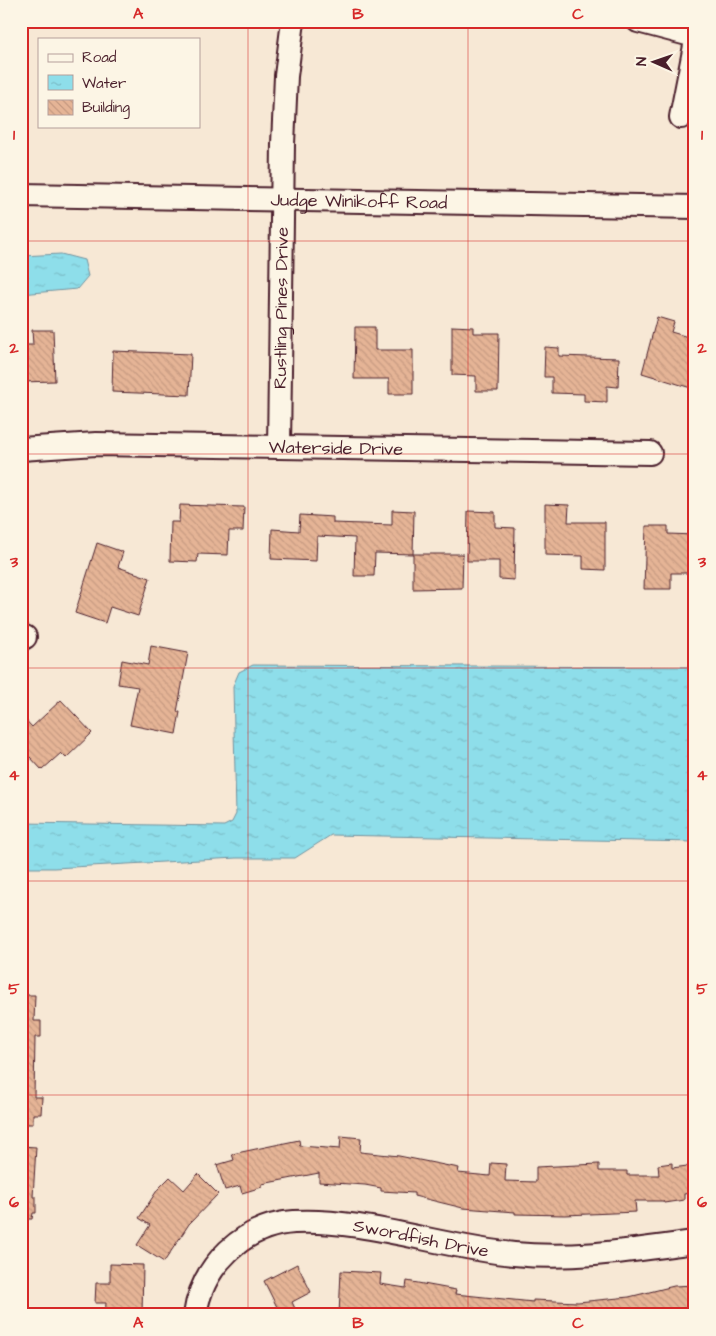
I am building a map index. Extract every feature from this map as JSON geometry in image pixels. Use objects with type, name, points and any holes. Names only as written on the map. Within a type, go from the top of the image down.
[{"type":"street","name":"Rustling Pines Drive","points":[[279,447],[282,199],[286,76],[293,21]]},
{"type":"street","points":[[638,21],[695,36]]},
{"type":"street","points":[[681,118],[695,46]]},
{"type":"street","name":"Judge Winikoff Road","points":[[21,195],[695,207]]},
{"type":"street","name":"Waterside Drive","points":[[21,449],[96,444],[650,453]]},
{"type":"street","name":"Swordfish Drive","points":[[194,1315],[204,1284],[226,1252],[258,1231],[283,1223],[296,1222],[349,1226],[464,1248],[515,1254],[562,1256],[613,1253],[695,1242]]},
{"type":"water","points":[[61,254],[84,260],[88,276],[77,289],[21,294],[21,256]]},
{"type":"water","points":[[253,665],[695,667],[695,842],[331,835],[295,858],[236,858],[54,868],[21,868],[21,823],[224,826],[232,822],[236,814],[233,686],[239,672]]},
{"type":"building","points":[[657,317],[674,322],[671,332],[695,339],[695,376],[691,388],[642,373]]},
{"type":"building","points":[[452,326],[473,327],[473,333],[499,333],[498,391],[476,391],[476,376],[452,375]]},
{"type":"building","points":[[355,327],[375,327],[375,350],[413,350],[413,394],[389,394],[389,379],[354,379]]},
{"type":"building","points":[[32,330],[53,330],[55,381],[21,382],[21,345],[33,345]]},
{"type":"building","points":[[545,347],[559,348],[559,356],[619,358],[618,387],[607,386],[607,402],[584,401],[584,394],[552,393],[552,377],[544,377]]},
{"type":"building","points":[[113,351],[191,354],[189,395],[112,392]]},
{"type":"building","points":[[545,504],[569,505],[568,522],[605,522],[605,570],[583,569],[583,556],[545,555]]},
{"type":"building","points":[[180,505],[244,507],[243,531],[229,531],[228,555],[198,554],[197,562],[170,561],[171,522],[179,522]]},
{"type":"building","points":[[392,510],[414,511],[413,554],[375,553],[374,576],[354,576],[355,538],[317,536],[316,561],[271,559],[272,529],[299,531],[300,515],[333,517],[333,523],[392,525]]},
{"type":"building","points":[[468,511],[495,512],[495,527],[515,528],[514,580],[499,579],[499,561],[467,561]]},
{"type":"building","points":[[646,526],[668,526],[668,534],[695,535],[695,573],[671,573],[671,589],[644,589]]},
{"type":"building","points":[[97,543],[123,552],[118,567],[150,578],[138,616],[110,607],[105,623],[75,613]]},
{"type":"building","points":[[413,554],[463,554],[462,588],[413,589]]},
{"type":"building","points":[[151,646],[188,653],[177,712],[180,712],[176,734],[130,725],[138,687],[118,684],[122,660],[148,665]]},
{"type":"building","points":[[61,700],[92,733],[66,758],[61,753],[42,770],[30,757],[21,765],[21,715],[32,727]]},
{"type":"building","points":[[21,995],[35,995],[34,1021],[41,1021],[41,1037],[35,1037],[34,1097],[42,1097],[41,1114],[33,1114],[33,1124],[21,1124]]},
{"type":"building","points":[[341,1136],[361,1138],[360,1152],[399,1156],[459,1168],[458,1173],[490,1176],[491,1163],[506,1164],[505,1181],[536,1182],[536,1167],[599,1164],[599,1171],[627,1171],[627,1175],[659,1175],[658,1165],[672,1163],[672,1168],[695,1165],[695,1192],[684,1194],[684,1200],[664,1203],[663,1201],[635,1201],[636,1212],[565,1215],[515,1214],[515,1212],[463,1208],[414,1196],[414,1193],[381,1191],[381,1188],[365,1185],[319,1182],[319,1173],[262,1184],[262,1187],[242,1193],[240,1186],[225,1190],[217,1165],[234,1160],[232,1154],[299,1140],[300,1146],[340,1149]]},
{"type":"building","points":[[21,1146],[36,1147],[33,1197],[36,1197],[36,1213],[33,1213],[32,1219],[21,1219]]},
{"type":"building","points":[[198,1174],[218,1194],[189,1224],[164,1262],[137,1245],[150,1225],[139,1218],[158,1189],[170,1177],[184,1190]]},
{"type":"building","points":[[110,1264],[143,1265],[142,1315],[105,1315],[106,1303],[95,1303],[96,1283],[110,1283]]},
{"type":"building","points":[[297,1264],[311,1292],[292,1302],[298,1315],[281,1315],[264,1281]]},
{"type":"building","points":[[341,1271],[381,1273],[380,1284],[406,1288],[407,1281],[456,1290],[455,1294],[533,1302],[533,1300],[578,1302],[629,1297],[674,1286],[695,1285],[695,1315],[406,1315],[379,1311],[378,1315],[339,1315]]}]
